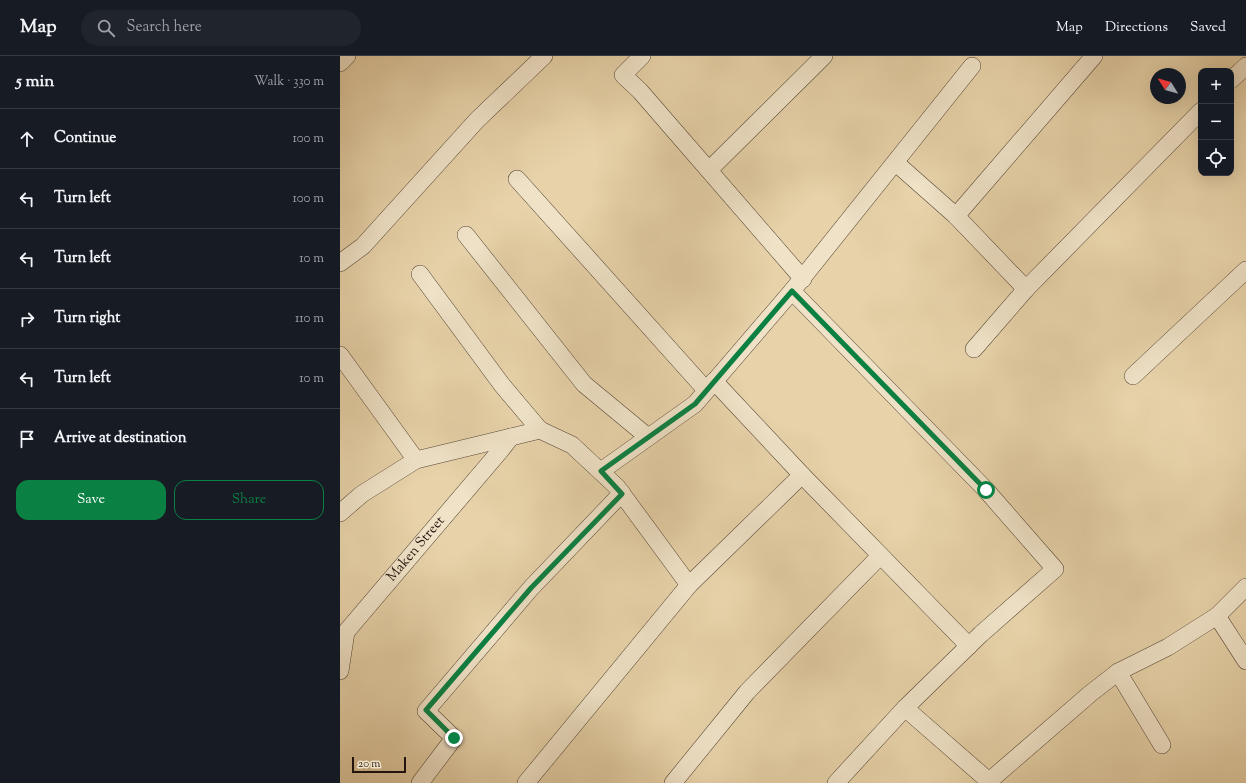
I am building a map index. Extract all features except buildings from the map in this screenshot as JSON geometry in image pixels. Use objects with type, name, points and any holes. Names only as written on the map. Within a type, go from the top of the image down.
[{"type":"street","points":[[340,63],[347,56]]},
{"type":"street","points":[[340,263],[363,246],[477,120],[544,56]]},
{"type":"street","points":[[642,56],[623,75],[640,91],[709,170],[798,285],[986,490],[1055,569],[969,646],[905,708],[836,783]]},
{"type":"street","points":[[709,170],[824,56]]},
{"type":"street","points":[[956,216],[1094,56]]},
{"type":"street","points":[[601,471],[695,404],[798,285],[972,66]]},
{"type":"street","points":[[1234,77],[1246,66]]},
{"type":"street","points":[[974,349],[1026,289],[1198,114]]},
{"type":"street","points":[[896,163],[956,216],[1026,289]]},
{"type":"street","points":[[517,179],[710,386],[802,475],[969,646]]},
{"type":"street","points":[[466,235],[584,384],[648,437]]},
{"type":"street","points":[[1133,376],[1246,270]]},
{"type":"street","points":[[420,274],[502,386],[540,430],[572,445],[601,471],[622,494],[689,585]]},
{"type":"street","points":[[340,355],[416,460]]},
{"type":"street","points":[[340,513],[362,494],[416,460],[540,430]]},
{"type":"street","name":"Maken Street","points":[[340,671],[346,632],[495,457],[511,436]]},
{"type":"street","points":[[526,783],[689,585],[802,475]]},
{"type":"street","points":[[420,783],[454,738],[426,710],[531,588],[622,494]]},
{"type":"street","points":[[673,783],[747,692],[880,556]]},
{"type":"street","points":[[905,708],[989,782],[1091,693],[1118,672],[1168,647],[1217,616],[1246,587]]},
{"type":"street","points":[[1217,616],[1246,661]]},
{"type":"street","points":[[1118,672],[1162,744]]},
{"type":"route","points":[[454,738],[426,710],[531,588],[622,494],[601,471],[695,404],[792,291],[986,490]]}]
